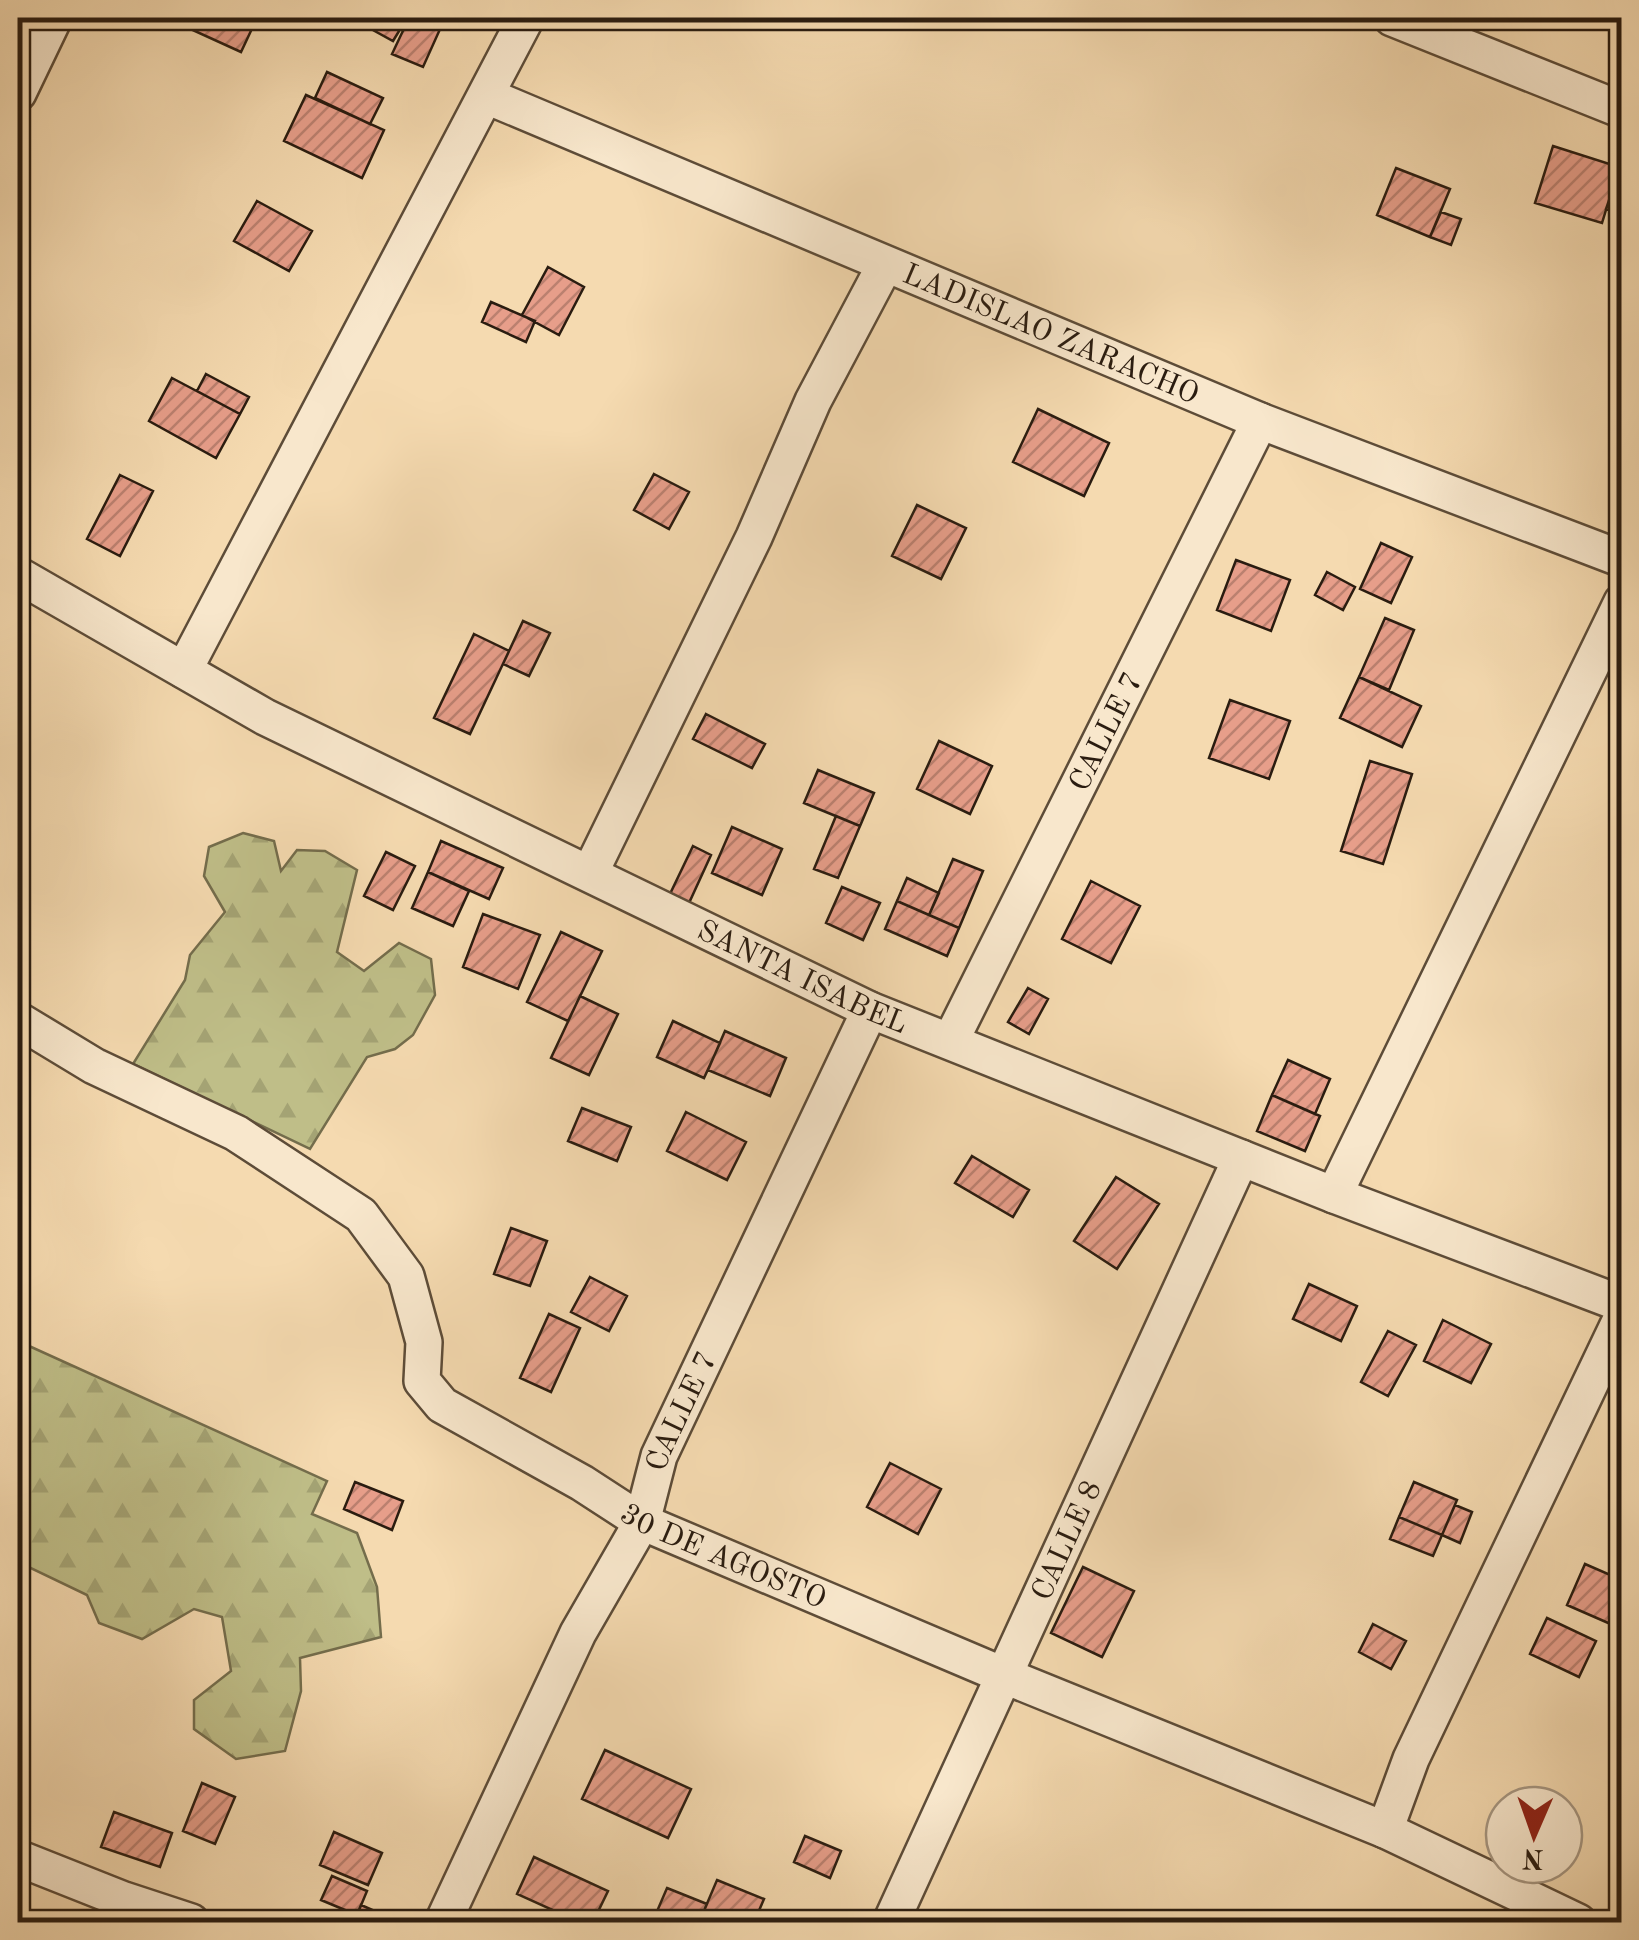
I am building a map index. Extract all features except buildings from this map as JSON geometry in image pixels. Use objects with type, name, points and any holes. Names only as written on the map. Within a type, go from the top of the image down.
[{"type":"street","points":[[18,93],[54,18]]},
{"type":"street","points":[[184,670],[526,18]]},
{"type":"street","points":[[1392,18],[1622,110]]},
{"type":"street","name":"LADISLAO ZARACHO","points":[[487,96],[1260,422],[1622,559]]},
{"type":"street","points":[[590,873],[754,537],[814,401],[885,265]]},
{"type":"street","name":"CALLE 7","points":[[951,1040],[1260,422]]},
{"type":"street","name":"SANTA ISABEL","points":[[18,576],[265,716],[870,1010],[1622,1304]]},
{"type":"street","points":[[1334,1194],[1622,602]]},
{"type":"street","name":"CALLE 7","points":[[442,1922],[578,1633],[642,1522],[659,1456],[870,1010]]},
{"type":"street","name":"30 DE AGOSTO","points":[[18,1020],[94,1066],[236,1133],[361,1215],[406,1276],[424,1342],[422,1381],[442,1404],[582,1483],[642,1522],[1384,1830],[1578,1922]]},
{"type":"street","name":"CALLE 8","points":[[891,1922],[1241,1158]]},
{"type":"street","points":[[1384,1830],[1411,1759],[1622,1317]]},
{"type":"street","points":[[18,1858],[192,1922]]},
{"type":"green space","points":[[243,833],[274,841],[281,871],[297,850],[325,851],[357,870],[337,952],[364,971],[399,943],[431,959],[435,995],[413,1035],[395,1049],[367,1057],[310,1149],[133,1064],[185,980],[190,955],[225,912],[204,876],[209,847]]},
{"type":"green space","points":[[18,1341],[327,1481],[312,1514],[357,1533],[377,1587],[381,1637],[300,1658],[301,1691],[285,1751],[236,1759],[194,1729],[194,1700],[231,1671],[222,1617],[194,1609],[142,1639],[99,1623],[87,1595],[18,1562]]}]
